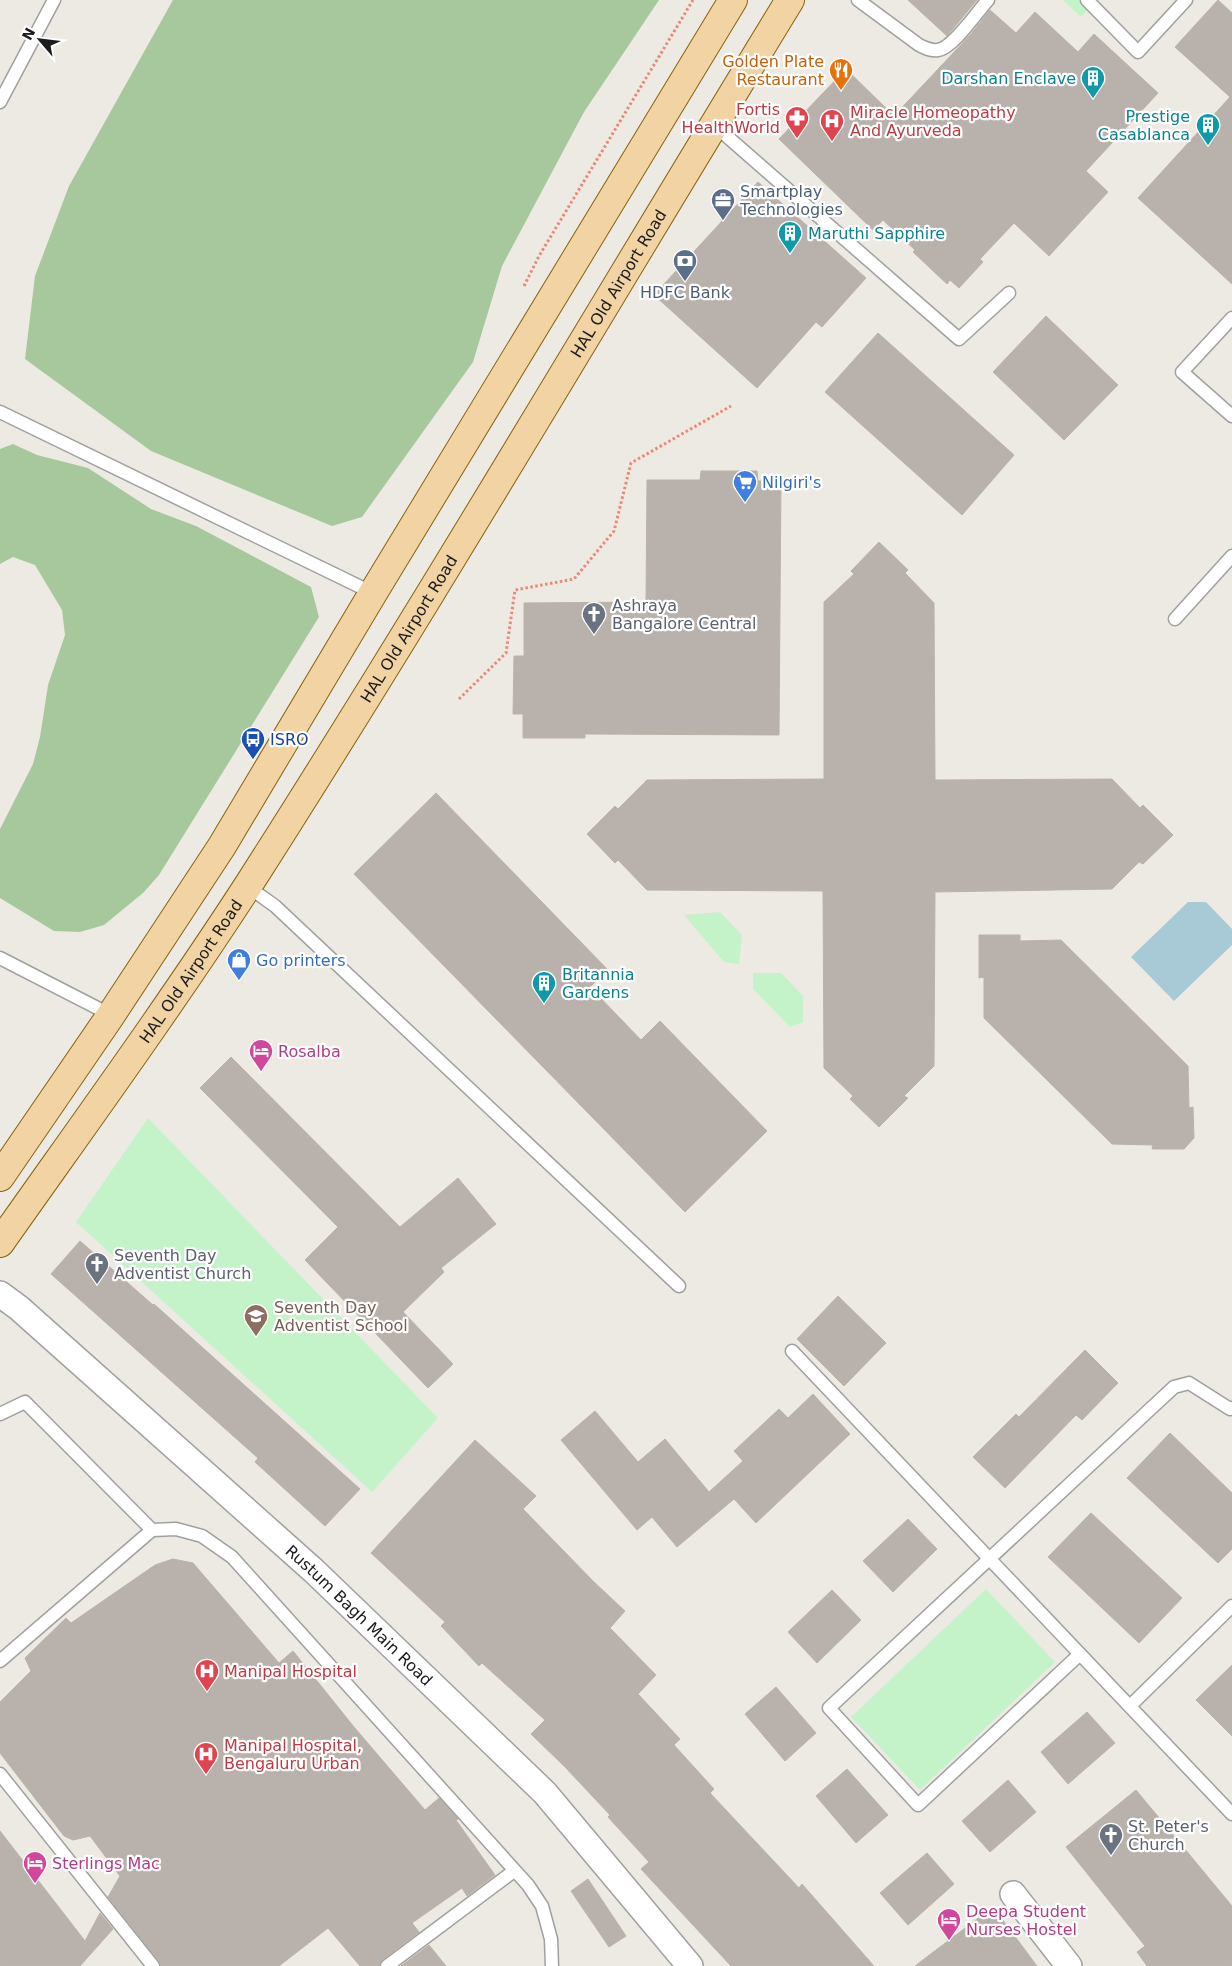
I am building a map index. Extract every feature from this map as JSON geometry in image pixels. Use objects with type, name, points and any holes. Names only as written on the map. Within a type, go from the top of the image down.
[{"type":"main road","points":[[0,1177],[111,1015],[222,846],[373,593],[733,0]]},
{"type":"main road","name":"HAL Old Airport Road","points":[[0,1243],[131,1058],[247,886],[396,649],[790,0]]},
{"type":"street","name":"Rustum Bagh Main Road","points":[[0,1294],[19,1308],[314,1571],[545,1793],[690,1966]]},
{"type":"street","points":[[1013,1894],[1068,1966]]},
{"type":"lane","points":[[0,102],[54,0]]},
{"type":"lane","points":[[858,0],[919,45],[938,50],[948,47],[988,0]]},
{"type":"lane","points":[[1087,0],[1138,52],[1186,0]]},
{"type":"lane","points":[[714,124],[959,339],[1009,293]]},
{"type":"lane","points":[[1232,318],[1182,372],[1232,416]]},
{"type":"lane","points":[[0,412],[373,593]]},
{"type":"lane","points":[[1175,620],[1232,556]]},
{"type":"lane","points":[[247,886],[276,906],[679,1286]]},
{"type":"lane","points":[[0,958],[111,1015]]},
{"type":"lane","points":[[792,1350],[1232,1814]]},
{"type":"lane","points":[[1080,1654],[918,1805],[829,1708],[1174,1386],[1189,1383],[1230,1409],[1232,1408]]},
{"type":"lane","points":[[0,1414],[25,1402],[152,1530]]},
{"type":"lane","points":[[0,1661],[152,1530],[176,1529],[202,1536],[232,1557],[528,1885],[542,1906],[550,1939],[552,1966]]},
{"type":"lane","points":[[1130,1706],[1232,1606]]},
{"type":"lane","points":[[0,1774],[153,1966]]},
{"type":"lane","points":[[387,1966],[514,1871]]},
{"type":"path","points":[[520,293],[539,256],[693,0]]},
{"type":"path","points":[[459,699],[506,653],[515,590],[574,579],[614,531],[631,463],[732,406]]},
{"type":"green space","points":[[173,0],[659,0],[584,112],[502,266],[473,362],[362,517],[332,526],[151,451],[25,359],[35,276],[69,186]]},
{"type":"green space","points":[[1063,0],[1096,0],[1081,17]]},
{"type":"green space","points":[[13,444],[37,455],[88,468],[151,509],[196,526],[311,587],[319,617],[159,875],[143,893],[104,925],[80,932],[54,931],[0,898],[0,829],[33,764],[40,737],[48,685],[65,635],[62,610],[35,565],[13,557],[0,564],[0,449]]},
{"type":"green space","points":[[720,912],[742,935],[739,964],[724,962],[684,915]]},
{"type":"green space","points":[[753,973],[781,973],[803,996],[803,1022],[790,1027],[753,989]]},
{"type":"green space","points":[[148,1118],[438,1418],[372,1492],[76,1222]]},
{"type":"green space","points":[[986,1589],[1055,1662],[920,1790],[851,1717]]},
{"type":"water","points":[[1188,902],[1206,902],[1232,929],[1232,945],[1174,1001],[1131,957]]},
{"type":"building","points":[[908,0],[977,0],[947,36]]},
{"type":"building","name":"Prestige Casablanca","points":[[1218,0],[1232,13],[1232,284],[1138,198],[1230,97],[1175,47]]},
{"type":"building","points":[[990,10],[1016,33],[1035,12],[1078,52],[1094,34],[1158,93],[1086,171],[1108,192],[1049,256],[1014,223],[980,259],[983,262],[959,288],[950,280],[947,284],[883,220],[873,230],[779,139],[846,69],[894,116],[971,34]]},
{"type":"building","points":[[758,182],[866,278],[822,327],[816,322],[757,388],[654,295]]},
{"type":"building","points":[[1046,316],[1118,385],[1064,440],[993,372]]},
{"type":"building","points":[[878,333],[1014,455],[962,515],[825,392]]},
{"type":"building","points":[[701,471],[757,471],[758,481],[781,480],[779,735],[585,734],[585,738],[523,738],[523,714],[513,714],[514,656],[524,656],[524,603],[646,602],[647,480],[700,480]]},
{"type":"building","points":[[879,542],[908,570],[905,573],[934,603],[935,780],[1112,779],[1140,808],[1143,805],[1173,835],[1143,864],[1139,862],[1112,889],[935,892],[934,1066],[904,1096],[908,1098],[879,1127],[850,1099],[853,1096],[824,1068],[823,891],[647,890],[618,860],[615,863],[587,834],[615,806],[618,809],[647,780],[824,779],[824,602],[854,574],[851,571]]},
{"type":"building","name":"Britannia Gardens","points":[[436,793],[608,970],[590,987],[641,1040],[660,1021],[767,1131],[685,1212],[354,874]]},
{"type":"building","points":[[979,935],[1020,935],[1020,941],[1061,940],[1188,1066],[1189,1108],[1193,1107],[1194,1138],[1184,1149],[1152,1149],[1153,1145],[1112,1144],[984,1018],[984,977],[979,978]]},
{"type":"building","points":[[231,1057],[400,1227],[458,1178],[496,1224],[441,1268],[444,1272],[403,1312],[453,1364],[428,1388],[305,1260],[338,1227],[200,1088]]},
{"type":"building","points":[[80,1241],[154,1304],[360,1489],[325,1526],[255,1462],[258,1458],[51,1274]]},
{"type":"building","points":[[838,1296],[886,1343],[844,1386],[797,1339]]},
{"type":"building","points":[[1085,1350],[1118,1383],[1082,1420],[1076,1415],[1005,1488],[973,1457],[1016,1414],[1019,1417]]},
{"type":"building","points":[[813,1394],[850,1434],[756,1523],[734,1499],[677,1547],[652,1517],[637,1530],[561,1440],[595,1411],[638,1462],[665,1439],[709,1492],[743,1461],[734,1451],[779,1409],[788,1418]]},
{"type":"building","points":[[1170,1433],[1232,1493],[1232,1549],[1218,1563],[1127,1478]]},
{"type":"building","points":[[475,1440],[536,1496],[523,1509],[625,1611],[610,1628],[656,1675],[638,1694],[680,1739],[674,1745],[714,1789],[710,1793],[799,1888],[802,1884],[874,1966],[731,1966],[641,1869],[649,1862],[608,1817],[610,1815],[531,1734],[545,1720],[482,1663],[479,1666],[441,1626],[445,1622],[371,1553]]},
{"type":"building","points":[[1091,1513],[1182,1598],[1139,1643],[1048,1557]]},
{"type":"building","points":[[908,1519],[937,1549],[893,1592],[863,1561]]},
{"type":"building","name":"Manipal Hospital, Bengaluru Urban","points":[[173,1559],[193,1563],[279,1663],[293,1651],[354,1727],[425,1810],[439,1798],[458,1819],[456,1820],[495,1875],[467,1896],[462,1888],[412,1923],[419,1932],[382,1960],[379,1966],[360,1966],[328,1928],[279,1966],[161,1966],[108,1897],[120,1876],[90,1836],[73,1840],[64,1836],[0,1753],[0,1702],[31,1671],[25,1658],[66,1618],[71,1623],[155,1565]]},
{"type":"building","points":[[832,1590],[861,1620],[817,1663],[788,1632]]},
{"type":"building","points":[[1232,1665],[1232,1736],[1196,1700]]},
{"type":"building","points":[[776,1687],[816,1733],[785,1761],[745,1714]]},
{"type":"building","points":[[1087,1712],[1115,1743],[1068,1784],[1041,1752]]},
{"type":"building","points":[[847,1769],[888,1815],[856,1843],[816,1796]]},
{"type":"building","points":[[1008,1780],[1036,1812],[990,1852],[962,1821]]},
{"type":"building","points":[[1136,1790],[1232,1906],[1232,1966],[1147,1966],[1137,1952],[1145,1946],[1066,1847]]},
{"type":"building","name":"Sterlings Mac","points":[[0,1831],[85,1941],[100,1913],[113,1929],[80,1966],[0,1966]]},
{"type":"building","points":[[927,1853],[954,1884],[908,1925],[880,1893]]},
{"type":"building","points":[[588,1879],[626,1936],[609,1947],[571,1891]]},
{"type":"building","points":[[993,1907],[1037,1966],[915,1966],[932,1953]]},
{"type":"building","points":[[429,1945],[446,1966],[401,1966]]},
{"type":"place","name":"Golden Plate Restaurant","points":[[841,91]]},
{"type":"place","name":"Darshan Enclave","points":[[1093,99]]},
{"type":"place","name":"Fortis HealthWorld","points":[[797,139]]},
{"type":"place","name":"Miracle Homeopathy And Ayurveda","points":[[832,142]]},
{"type":"place","name":"Prestige Casablanca","points":[[1208,146]]},
{"type":"place","name":"Smartplay Technologies","points":[[723,221]]},
{"type":"place","name":"Maruthi Sapphire","points":[[790,254]]},
{"type":"place","name":"HDFC Bank","points":[[685,282]]},
{"type":"place","name":"Nilgiri's","points":[[745,503]]},
{"type":"place","name":"Ashraya Bangalore Central","points":[[594,635]]},
{"type":"place","name":"ISRO","points":[[253,760]]},
{"type":"place","name":"Go printers","points":[[239,981]]},
{"type":"place","name":"Britannia Gardens","points":[[544,1004]]},
{"type":"place","name":"Rosalba","points":[[261,1072]]},
{"type":"place","name":"Seventh Day Adventist Church","points":[[97,1285]]},
{"type":"place","name":"Seventh Day Adventist School","points":[[256,1337]]},
{"type":"place","name":"Manipal Hospital","points":[[207,1692]]},
{"type":"place","name":"Manipal Hospital, Bengaluru Urban","points":[[206,1775]]},
{"type":"place","name":"St. Peter's Church","points":[[1111,1856]]},
{"type":"place","name":"Sterlings Mac","points":[[35,1884]]},
{"type":"place","name":"Deepa Student Nurses Hostel","points":[[949,1941]]}]
